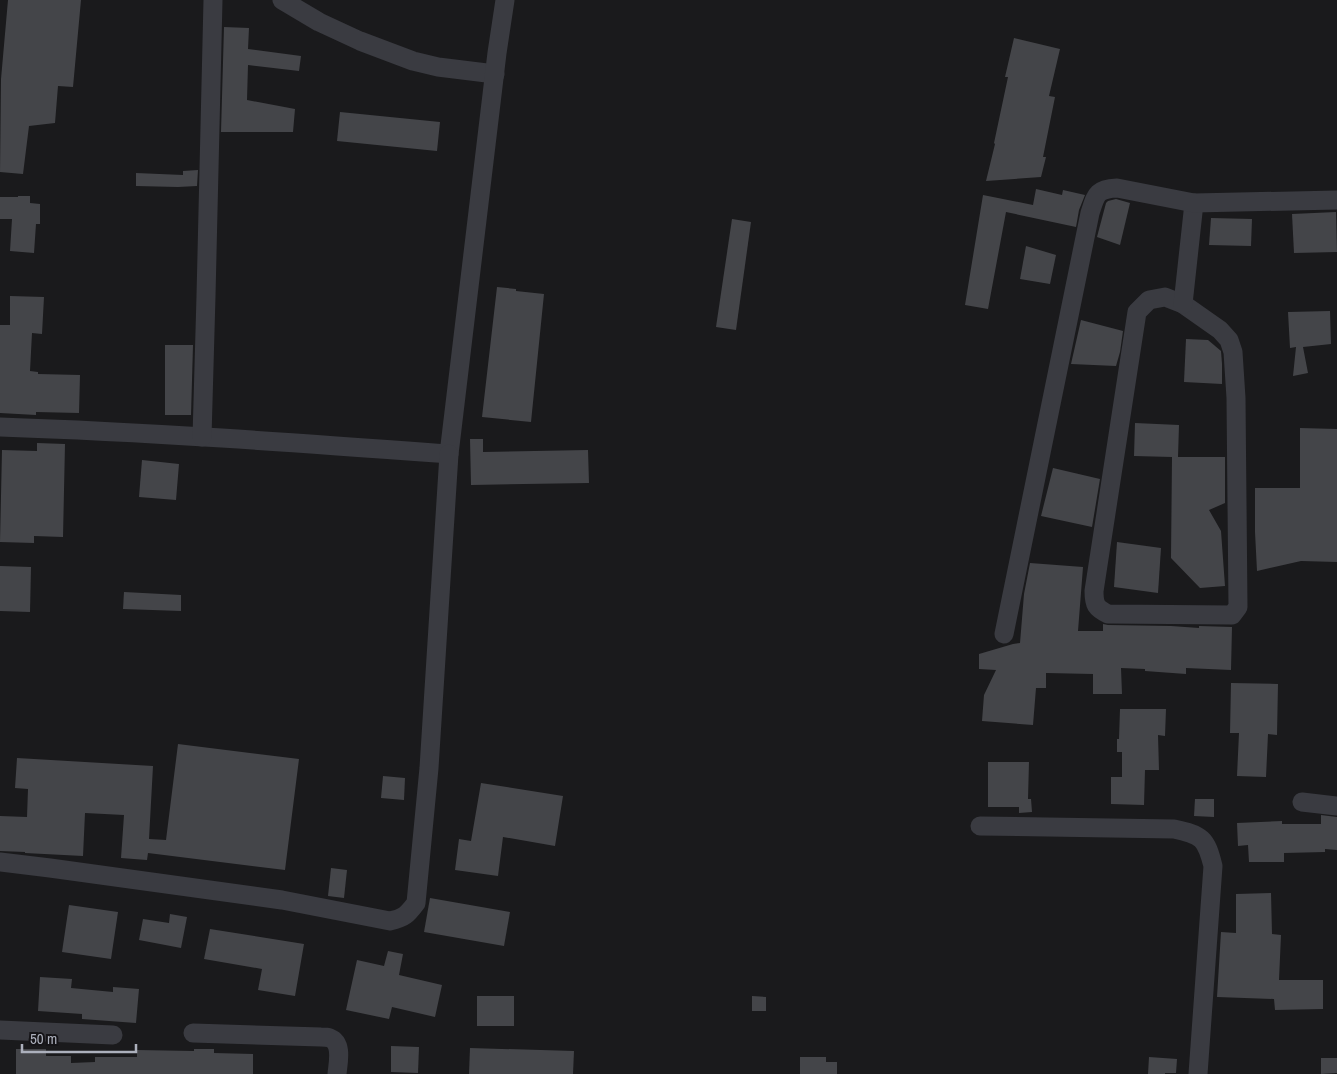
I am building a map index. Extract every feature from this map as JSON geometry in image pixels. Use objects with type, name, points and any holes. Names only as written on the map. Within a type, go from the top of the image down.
[{"type":"street","points":[[202,437],[214,0]]},
{"type":"street","points":[[282,0],[319,22],[360,41],[413,61],[438,67],[495,74]]},
{"type":"street","points":[[0,862],[282,900],[390,921],[400,919],[416,903],[429,768],[449,454],[505,0]]},
{"type":"street","points":[[1004,634],[1090,213],[1099,193],[1105,189],[1117,188],[1194,203],[1337,200]]},
{"type":"street","points":[[1183,304],[1194,203]]},
{"type":"street","points":[[1165,297],[1183,304],[1220,330],[1229,340],[1233,352],[1236,398],[1238,607],[1232,615],[1108,614],[1099,610],[1094,603],[1094,591],[1137,312],[1149,300],[1165,297]]},
{"type":"street","points":[[0,427],[202,437],[449,454]]},
{"type":"street","points":[[1302,802],[1337,806]]},
{"type":"street","points":[[980,826],[1174,829],[1192,833],[1205,842],[1213,866],[1198,1074]]},
{"type":"street","points":[[0,1030],[113,1035]]},
{"type":"street","points":[[193,1033],[331,1038],[336,1042],[339,1051],[337,1074]]},
{"type":"building","points":[[8,0],[81,0],[73,87],[58,86],[55,123],[29,126],[23,174],[0,172],[1,79]]},
{"type":"building","points":[[224,27],[249,28],[248,49],[301,56],[299,71],[248,65],[247,100],[295,109],[293,132],[221,132]]},
{"type":"building","points":[[1014,38],[1060,49],[1049,96],[1055,97],[1043,157],[1046,157],[1041,177],[986,181],[995,144],[1008,77],[1005,77]]},
{"type":"building","points":[[340,112],[440,122],[437,151],[337,141]]},
{"type":"building","points":[[198,170],[197,186],[136,186],[136,173],[183,175],[183,171]]},
{"type":"building","points":[[1036,189],[1062,195],[1063,190],[1085,195],[1079,210],[1076,227],[1006,212],[988,309],[965,305],[983,195],[1033,205]]},
{"type":"building","points":[[30,196],[30,203],[40,204],[40,224],[36,224],[34,253],[10,251],[12,219],[0,219],[0,197]]},
{"type":"building","points":[[1116,199],[1130,203],[1120,245],[1097,237],[1106,203]]},
{"type":"building","points":[[1336,212],[1337,252],[1294,253],[1292,214]]},
{"type":"building","points":[[1211,218],[1252,219],[1251,246],[1209,245]]},
{"type":"building","points":[[732,219],[751,222],[736,330],[716,327]]},
{"type":"building","points":[[1026,246],[1056,255],[1050,284],[1020,279]]},
{"type":"building","points":[[497,287],[544,294],[531,422],[482,417]]},
{"type":"building","points":[[10,296],[44,297],[42,334],[32,333],[30,371],[38,372],[38,374],[80,375],[79,413],[36,412],[36,415],[0,413],[0,325],[10,325]]},
{"type":"building","points":[[1330,311],[1331,344],[1303,347],[1308,373],[1293,376],[1296,347],[1290,348],[1288,312]]},
{"type":"building","points":[[1081,320],[1123,331],[1116,366],[1071,364]]},
{"type":"building","points":[[1186,339],[1208,340],[1221,351],[1222,384],[1184,382]]},
{"type":"building","points":[[165,345],[193,345],[191,415],[165,415]]},
{"type":"building","points":[[1135,423],[1179,425],[1178,457],[1225,457],[1225,503],[1209,510],[1221,531],[1225,586],[1200,588],[1171,558],[1172,457],[1134,456]]},
{"type":"building","points":[[1300,428],[1337,429],[1337,562],[1301,561],[1257,571],[1255,488],[1300,488]]},
{"type":"building","points":[[470,439],[483,439],[483,452],[588,450],[589,483],[471,485]]},
{"type":"building","points":[[37,443],[65,444],[63,537],[34,536],[34,543],[0,542],[2,450],[37,451]]},
{"type":"building","points":[[142,460],[179,464],[176,500],[139,497]]},
{"type":"building","points":[[1053,468],[1100,479],[1092,527],[1041,516]]},
{"type":"building","points":[[1117,542],[1161,548],[1158,593],[1114,587]]},
{"type":"building","points":[[1030,563],[1083,567],[1078,631],[1103,631],[1103,624],[1199,628],[1199,626],[1232,627],[1231,670],[1186,668],[1186,674],[1121,668],[1122,694],[1093,694],[1093,674],[1046,673],[1046,688],[1036,688],[1033,725],[982,721],[984,695],[996,670],[979,669],[979,654],[1020,643],[1024,594]]},
{"type":"building","points":[[0,566],[31,567],[30,612],[0,611]]},
{"type":"building","points":[[124,592],[181,595],[181,611],[123,609]]},
{"type":"building","points":[[1231,683],[1278,684],[1277,735],[1268,734],[1266,777],[1237,776],[1239,733],[1230,733]]},
{"type":"building","points":[[1120,709],[1166,709],[1165,736],[1158,735],[1159,770],[1145,770],[1144,805],[1111,804],[1111,777],[1122,777],[1122,752],[1117,752]]},
{"type":"building","points":[[178,744],[299,759],[285,870],[148,853],[147,860],[121,858],[124,815],[85,813],[83,856],[0,851],[0,816],[27,817],[28,789],[15,788],[17,758],[153,766],[149,839],[166,840]]},
{"type":"building","points":[[988,762],[1029,762],[1028,799],[1031,799],[1032,812],[1019,813],[1019,807],[988,807]]},
{"type":"building","points":[[383,776],[405,778],[404,800],[381,798]]},
{"type":"building","points":[[481,783],[563,796],[555,846],[503,837],[498,876],[455,870],[459,839],[471,841]]},
{"type":"building","points":[[1195,799],[1214,799],[1214,817],[1194,816]]},
{"type":"building","points":[[1321,815],[1337,817],[1337,850],[1325,849],[1325,852],[1284,853],[1284,862],[1249,862],[1248,845],[1238,846],[1237,823],[1282,821],[1282,824],[1321,824]]},
{"type":"building","points":[[331,868],[347,870],[344,898],[328,896]]},
{"type":"building","points":[[1271,893],[1272,934],[1281,935],[1279,980],[1323,980],[1323,1009],[1275,1010],[1274,999],[1217,997],[1221,932],[1236,933],[1236,894]]},
{"type":"building","points":[[430,898],[510,912],[504,946],[424,932]]},
{"type":"building","points":[[69,905],[118,912],[111,959],[62,952]]},
{"type":"building","points":[[170,914],[187,917],[181,948],[139,940],[143,919],[169,923]]},
{"type":"building","points":[[210,929],[304,944],[295,996],[258,990],[262,969],[204,959]]},
{"type":"building","points":[[388,951],[403,954],[399,975],[442,985],[435,1017],[392,1007],[389,1019],[346,1010],[357,960],[384,966]]},
{"type":"building","points":[[40,977],[72,979],[71,988],[113,992],[113,987],[139,989],[136,1023],[82,1019],[82,1014],[38,1011]]},
{"type":"building","points":[[477,996],[514,996],[514,1026],[477,1026]]},
{"type":"building","points":[[752,996],[766,997],[766,1011],[752,1011]]},
{"type":"building","points":[[391,1046],[419,1047],[418,1073],[391,1072]]},
{"type":"building","points":[[470,1048],[574,1051],[573,1074],[469,1074]]},
{"type":"building","points":[[16,1049],[46,1049],[46,1056],[71,1056],[71,1063],[95,1062],[95,1057],[137,1057],[137,1050],[194,1051],[194,1049],[214,1049],[214,1053],[253,1054],[253,1074],[16,1074]]},
{"type":"building","points":[[800,1057],[826,1057],[826,1062],[837,1062],[837,1074],[800,1074]]},
{"type":"building","points":[[1149,1057],[1177,1059],[1176,1073],[1148,1074]]},
{"type":"building","points":[[1321,1058],[1337,1058],[1337,1073],[1321,1074]]}]
